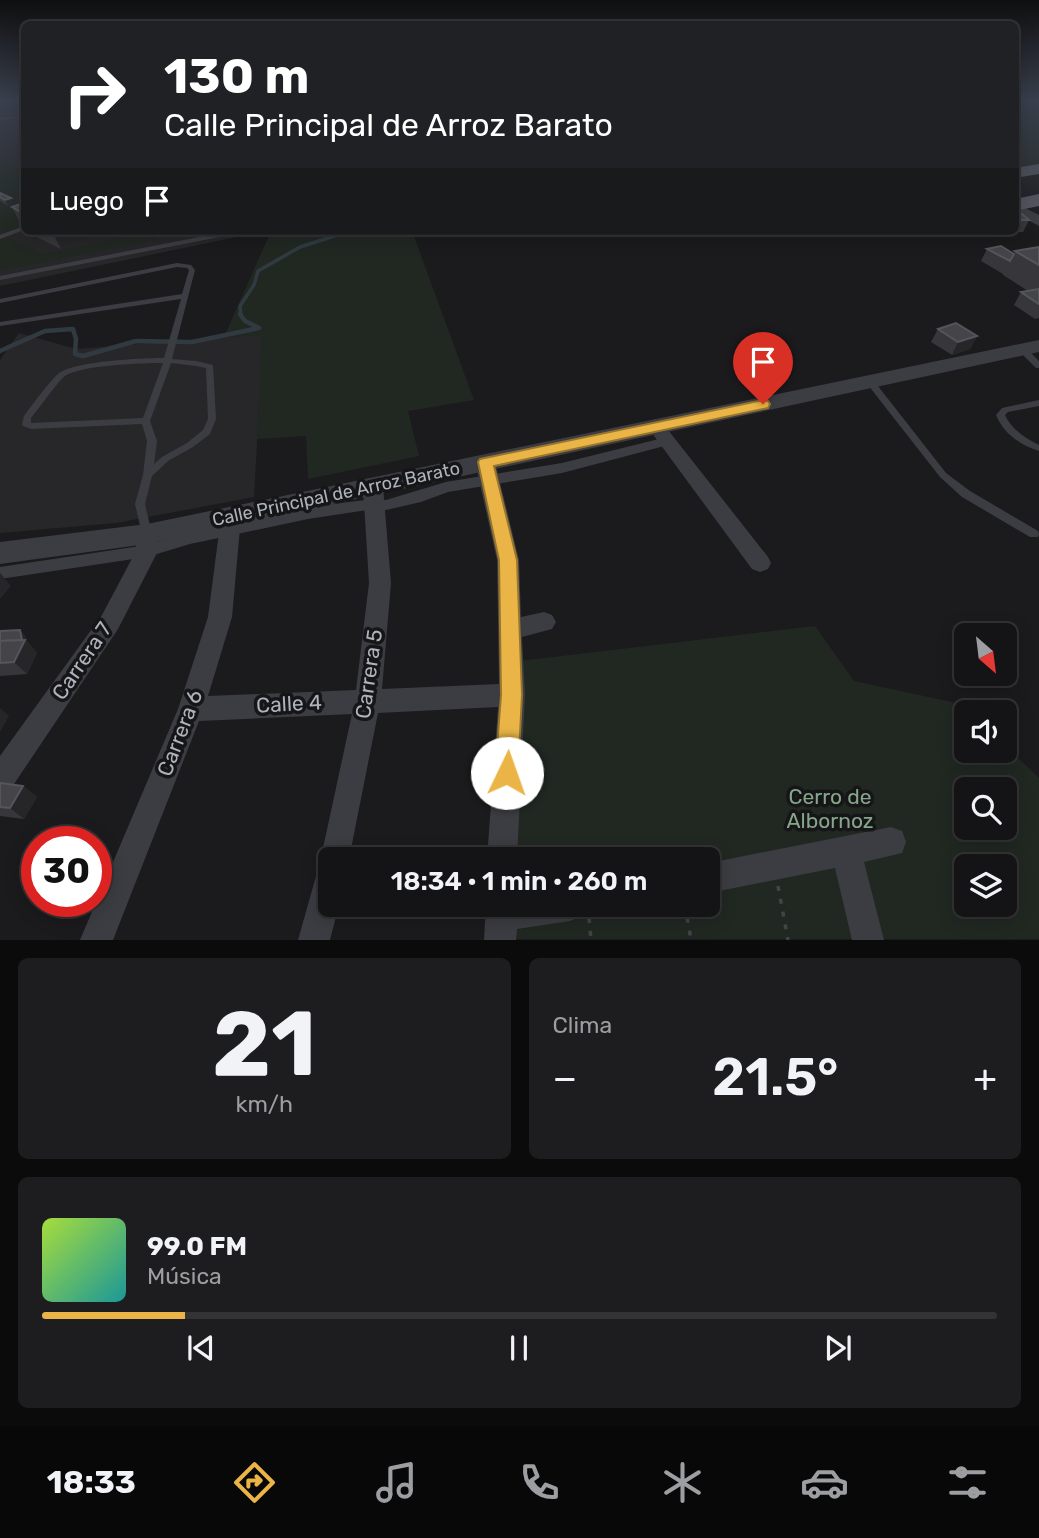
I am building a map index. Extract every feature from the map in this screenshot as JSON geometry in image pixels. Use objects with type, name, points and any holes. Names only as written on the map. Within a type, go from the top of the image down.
[{"type":"main road","points":[[1019,172],[1039,169]]},
{"type":"main road","points":[[1019,174],[1039,176]]},
{"type":"main road","points":[[1019,205],[1039,200]]},
{"type":"street","points":[[1019,208],[1039,221]]},
{"type":"street","name":"Calle Principal de Arroz Barato","points":[[0,553],[147,542],[488,472],[1031,348]]},
{"type":"street","points":[[661,433],[760,563]]},
{"type":"street","points":[[488,472],[508,560],[512,695],[503,847]]},
{"type":"street","name":"Carrera 5","points":[[337,847],[368,700],[380,583],[373,496]]},
{"type":"street","name":"Carrera 6","points":[[96,940],[191,709],[220,617],[231,523]]},
{"type":"street","points":[[0,573],[147,542]]},
{"type":"street","name":"Carrera 7","points":[[0,780],[110,622],[147,542]]},
{"type":"street","points":[[510,629],[544,622]]},
{"type":"street","name":"Calle 4","points":[[191,709],[512,695]]},
{"type":"street","points":[[720,876],[891,842]]},
{"type":"street","points":[[846,851],[868,940]]},
{"type":"street","points":[[314,940],[320,917]]},
{"type":"street","points":[[501,920],[527,917]]},
{"type":"lane","points":[[1,235],[21,229]]},
{"type":"lane","points":[[0,278],[208,235]]},
{"type":"lane","points":[[0,301],[177,265],[189,266],[192,270],[168,360],[146,421],[152,441],[148,475],[140,504],[147,542]]},
{"type":"lane","points":[[0,324],[185,296]]},
{"type":"lane","points":[[1031,348],[1039,366]]},
{"type":"lane","points":[[146,421],[31,426],[26,424],[27,418],[62,374],[69,371],[94,365],[168,360],[210,367],[212,419],[207,432],[165,459],[148,475]]},
{"type":"lane","points":[[871,383],[943,475],[966,494],[1034,534]]},
{"type":"lane","points":[[1039,403],[1005,410],[1000,415],[1001,421],[1021,439],[1039,448]]},
{"type":"path","points":[[774,865],[788,940]]},
{"type":"path","points":[[581,917],[591,940]]},
{"type":"path","points":[[687,917],[691,940]]},
{"type":"shaded area","points":[[0,145],[21,145],[21,235],[247,235],[0,286]]},
{"type":"shaded area","points":[[19,333],[76,349],[263,334],[254,497],[116,523],[0,533],[0,360]]},
{"type":"green space","points":[[1019,145],[1039,145],[1039,164],[1019,167]]},
{"type":"green space","points":[[0,159],[21,168],[21,229],[9,233],[0,229]]},
{"type":"green space","points":[[136,235],[152,235],[155,240],[0,271],[0,239],[7,237],[45,254]]},
{"type":"green space","points":[[269,235],[413,235],[474,400],[408,411],[419,456],[308,479],[306,436],[257,439],[262,335],[224,337]]},
{"type":"green space","name":"Cerro de Albornoz","points":[[815,626],[854,681],[954,702],[954,763],[1017,763],[1017,757],[1039,778],[1039,939],[512,939],[513,917],[720,917],[720,847],[516,847],[511,662]]},
{"type":"building","points":[[0,193],[11,198],[5,200],[0,197]]},
{"type":"building","points":[[21,204],[21,212],[12,207]]},
{"type":"building","points":[[1019,214],[1022,214],[1029,220],[1019,220]]},
{"type":"building","points":[[1001,246],[1014,254],[1010,261],[987,249]]},
{"type":"building","points":[[1039,247],[1039,265],[1015,251]]},
{"type":"building","points":[[1039,289],[1039,304],[1021,292]]},
{"type":"building","points":[[956,323],[977,336],[958,342],[938,329]]},
{"type":"building","points":[[20,630],[22,640],[0,641],[0,631]]},
{"type":"building","points":[[25,640],[14,662],[0,663],[0,641]]},
{"type":"building","points":[[0,783],[23,786],[10,808],[0,807]]},
{"type":"waterway","points":[[241,315],[240,306],[254,285],[258,271],[300,247],[338,235]]},
{"type":"waterway","points":[[0,351],[45,331],[73,329],[76,339],[75,354],[83,356],[136,341],[192,342],[259,328],[245,321],[241,315]]},
{"type":"route","points":[[507,773],[512,695],[508,560],[485,462],[763,404]]}]
